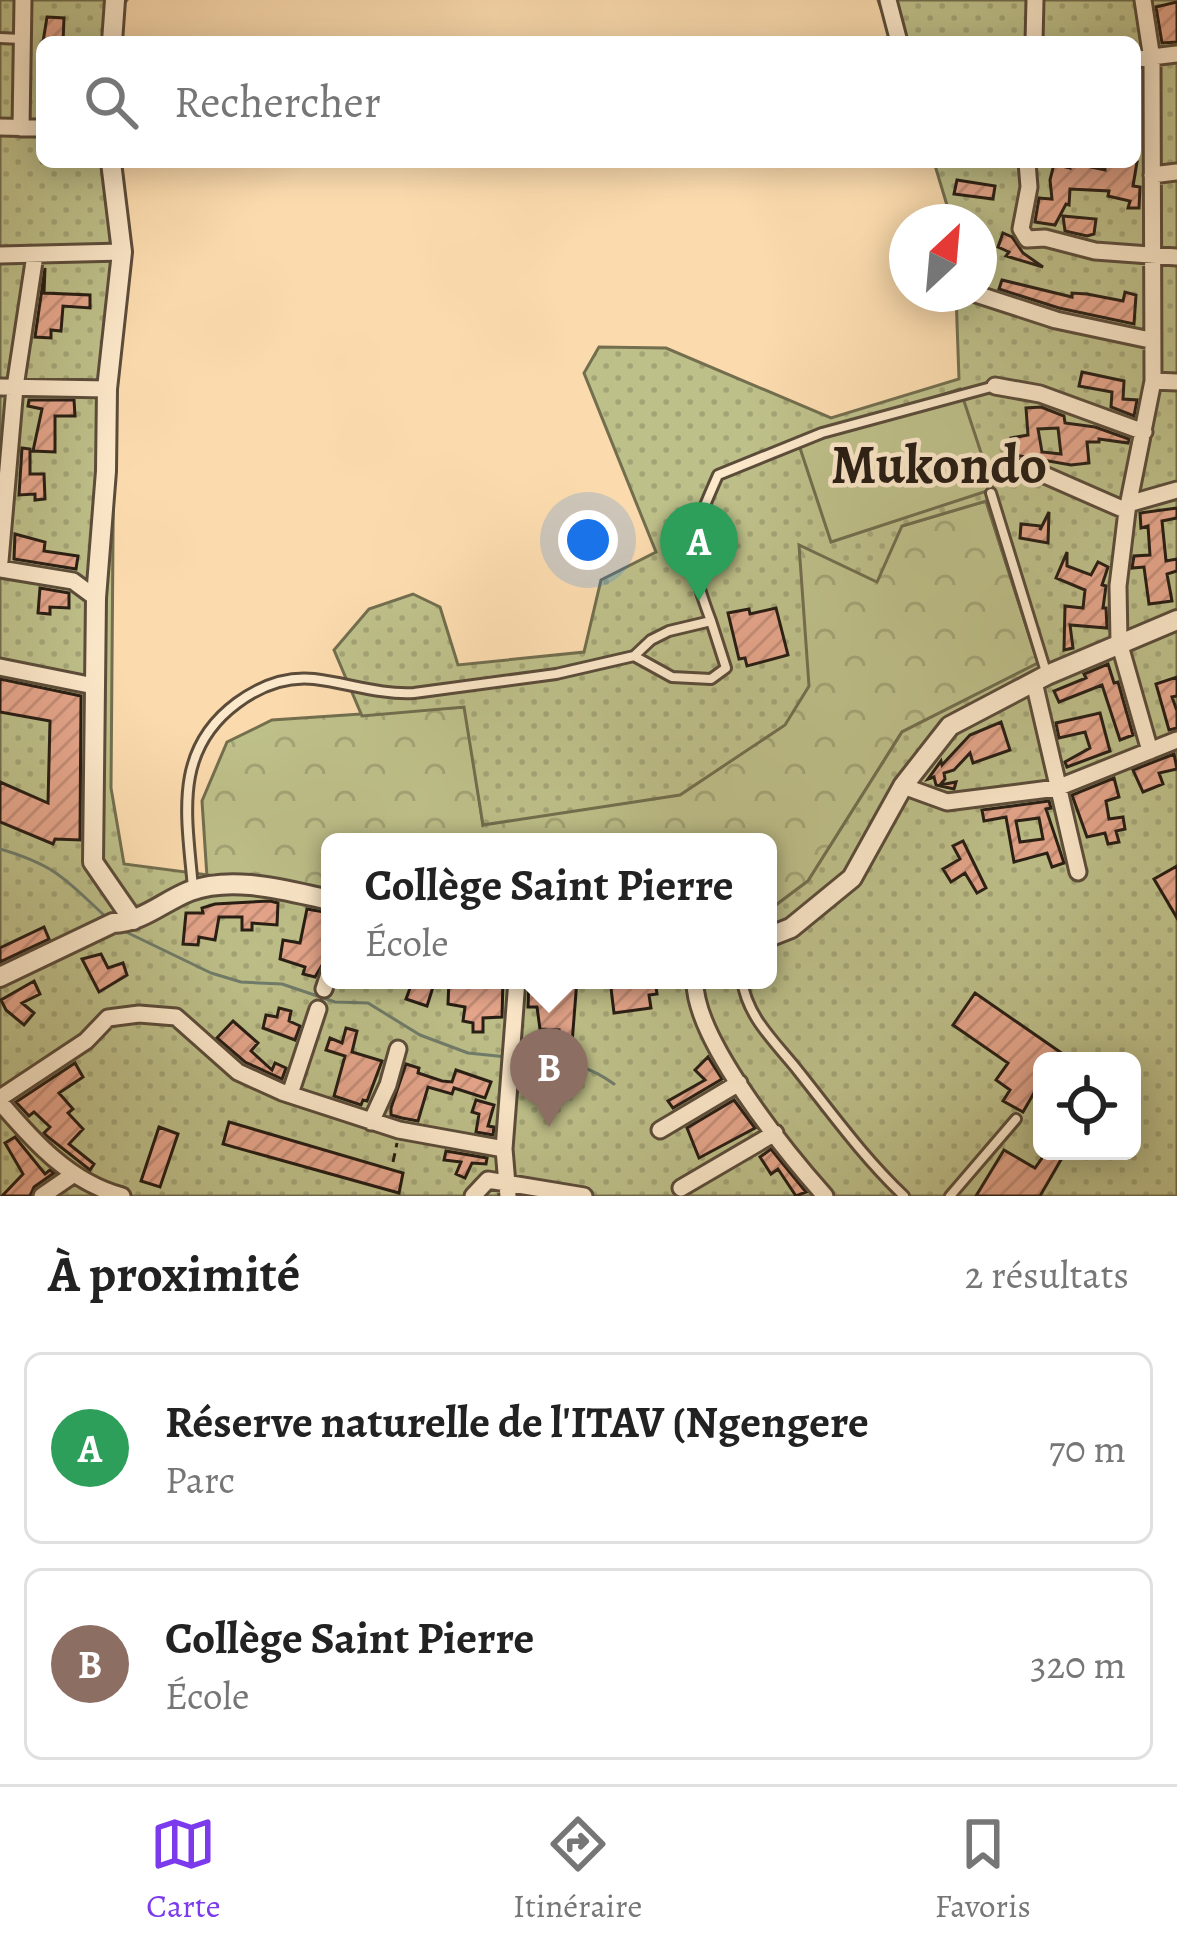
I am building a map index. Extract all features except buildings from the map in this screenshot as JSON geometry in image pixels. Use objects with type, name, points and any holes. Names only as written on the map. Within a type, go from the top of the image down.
[{"type":"street","points":[[21,128],[23,0]]},
{"type":"street","points":[[112,36],[115,0]]},
{"type":"street","points":[[888,0],[897,36]]},
{"type":"street","points":[[1034,36],[1035,0]]},
{"type":"street","points":[[1143,0],[1144,137],[1152,175],[1153,381],[1118,586],[1119,642],[1150,751]]},
{"type":"street","points":[[1143,59],[1177,54]]},
{"type":"street","points":[[0,127],[36,128]]},
{"type":"street","points":[[112,168],[122,252],[107,388],[96,598],[93,862],[123,922]]},
{"type":"street","points":[[1027,168],[1029,188],[1021,230],[1027,239],[1177,257]]},
{"type":"street","points":[[1152,175],[1177,172]]},
{"type":"street","points":[[0,255],[122,252]]},
{"type":"street","points":[[35,255],[8,387],[0,565],[73,581],[96,598]]},
{"type":"street","points":[[997,301],[1055,320],[1150,340]]},
{"type":"street","points":[[1153,381],[1177,382]]},
{"type":"street","points":[[995,386],[1040,394],[1144,432]]},
{"type":"street","points":[[8,387],[107,388]]},
{"type":"street","points":[[1016,467],[1128,508],[1177,490]]},
{"type":"street","points":[[777,933],[791,928],[851,878],[903,786],[950,726],[1119,642],[1177,620]]},
{"type":"street","points":[[0,668],[94,686]]},
{"type":"street","points":[[1041,679],[1057,788],[1078,872]]},
{"type":"street","points":[[903,786],[947,802],[1057,788],[1177,740]]},
{"type":"street","points":[[0,977],[194,890],[253,885],[321,898]]},
{"type":"street","points":[[507,1189],[505,1149],[517,989]]},
{"type":"street","points":[[694,989],[704,1025],[822,1195]]},
{"type":"street","points":[[290,1094],[318,1009]]},
{"type":"street","points":[[122,1196],[49,1157],[1,1104],[114,1015],[176,1017],[238,1072],[290,1094],[399,1130],[505,1149]]},
{"type":"street","points":[[371,1122],[398,1049]]},
{"type":"street","points":[[660,1130],[740,1083]]},
{"type":"street","points":[[681,1188],[775,1132]]},
{"type":"street","points":[[42,1196],[74,1174]]},
{"type":"street","points":[[473,1196],[488,1180],[507,1189],[584,1196]]},
{"type":"lane","points":[[0,38],[22,39]]},
{"type":"lane","points":[[634,656],[671,676],[711,679],[725,668],[697,582],[691,545],[718,476],[822,433],[995,386]]},
{"type":"lane","points":[[991,494],[1041,679]]},
{"type":"lane","points":[[194,890],[187,805],[195,754],[205,733],[256,689],[284,680],[312,679],[392,694],[414,693],[556,674],[634,656],[669,631],[710,621]]},
{"type":"lane","points":[[743,989],[764,1031],[864,1158],[904,1196]]},
{"type":"lane","points":[[950,1196],[1016,1119]]},
{"type":"path","points":[[393,1162],[399,1130]]},
{"type":"green space","points":[[0,0],[127,0],[117,13],[116,36],[36,36],[36,168],[116,168],[111,788],[124,864],[321,890],[321,989],[777,989],[777,904],[808,881],[902,732],[1038,663],[986,501],[902,526],[877,582],[799,545],[809,686],[785,725],[680,795],[483,825],[464,707],[362,716],[334,650],[369,609],[413,594],[440,607],[458,665],[584,652],[601,580],[656,552],[584,373],[599,347],[666,348],[831,418],[959,379],[957,312],[997,312],[997,204],[947,204],[936,168],[1141,168],[1141,36],[891,36],[878,0],[1177,0],[1177,1196],[0,1196]]},
{"type":"green space","points":[[960,389],[993,489],[831,542],[798,442]]},
{"type":"green space","points":[[986,501],[1038,663],[902,732],[808,881],[777,904],[777,833],[321,833],[321,890],[207,877],[202,801],[227,742],[272,720],[465,707],[483,825],[798,544],[902,526]]},
{"type":"waterway","points":[[0,849],[59,875],[107,918]]},
{"type":"waterway","points":[[124,931],[211,973],[241,982],[282,984],[335,1002],[368,1003],[420,1035],[468,1053],[507,1057]]},
{"type":"waterway","points":[[516,1059],[578,1066],[614,1084]]},
{"type":"place","name":"Réserve naturelle de l'ITAV (Ngengere","points":[[699,601]]},
{"type":"place","name":"Collège Saint Pierre","points":[[549,1127]]},
{"type":"district","name":"Mukondo","points":[[939,465]]}]
